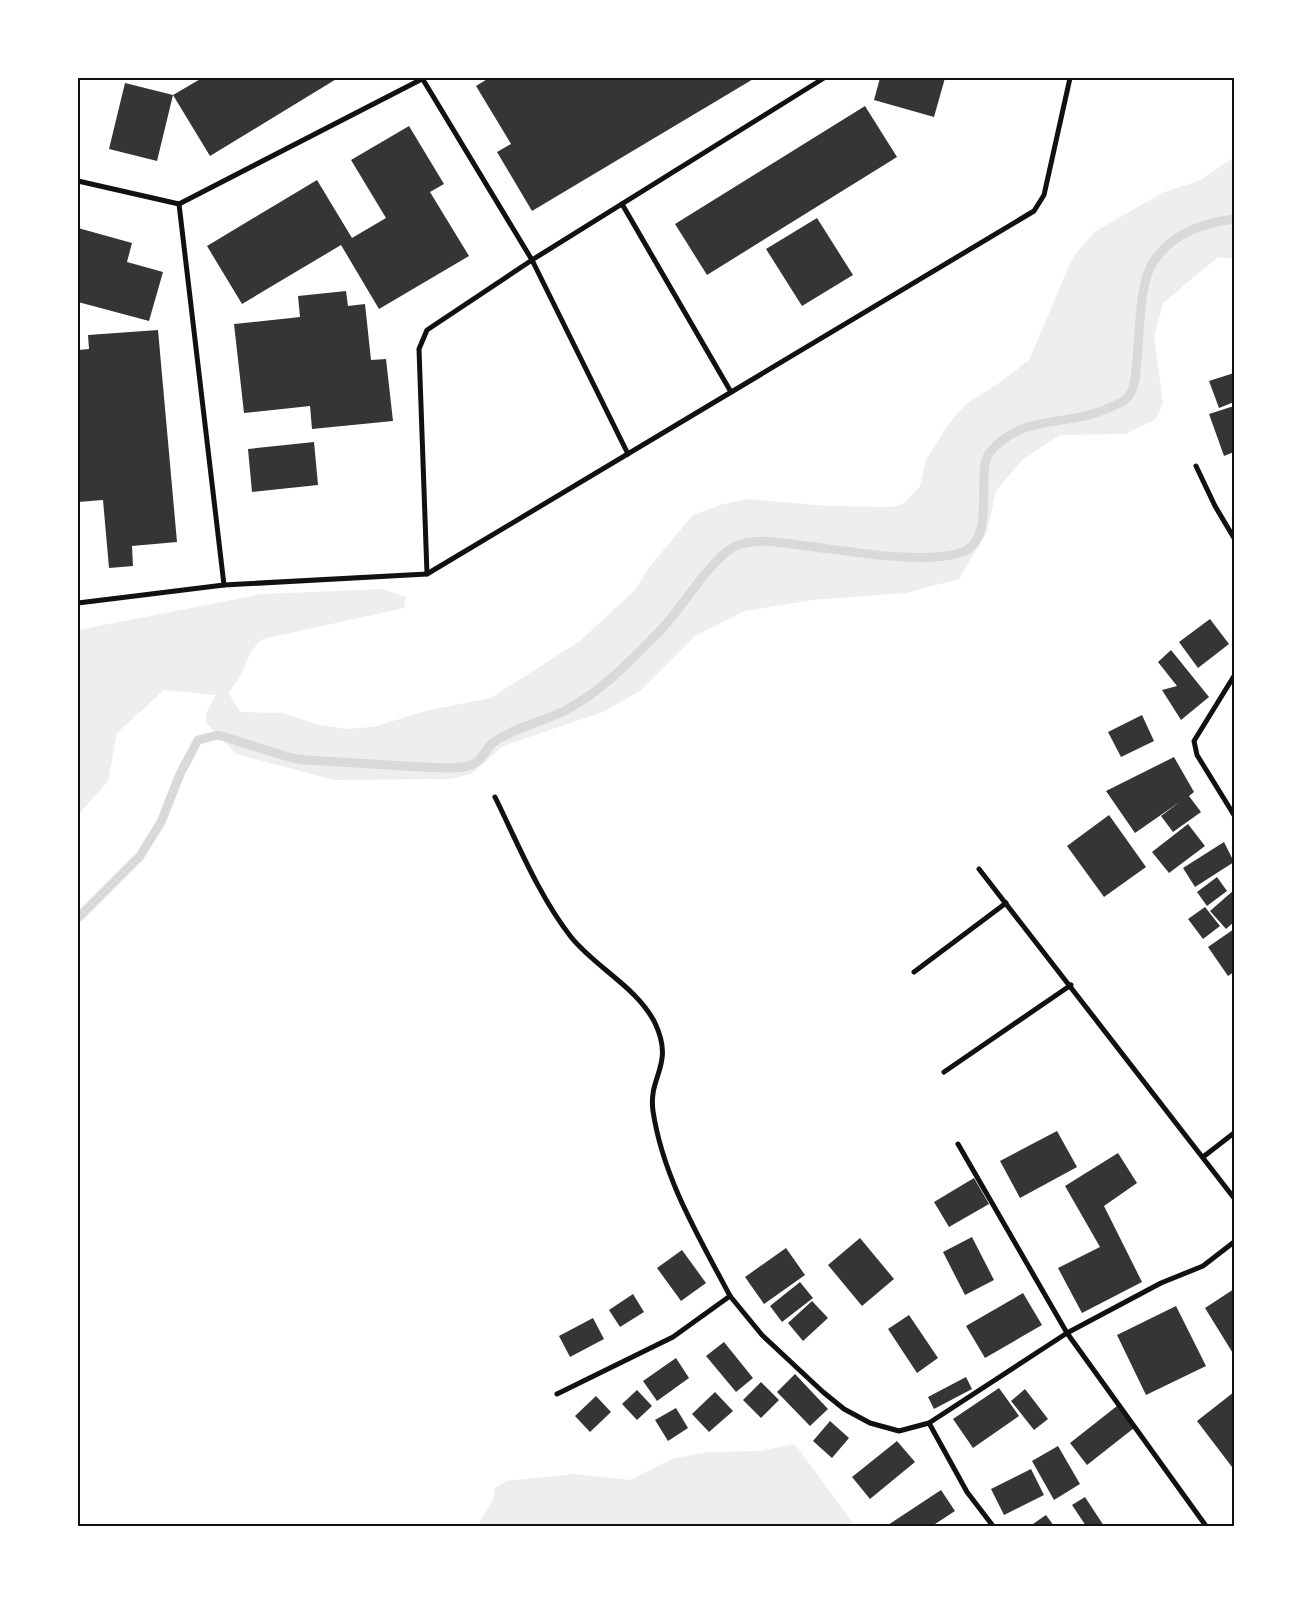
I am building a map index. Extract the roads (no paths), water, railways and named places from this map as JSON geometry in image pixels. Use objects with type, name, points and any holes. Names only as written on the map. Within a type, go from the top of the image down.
[{"type":"street","points":[[78,181],[179,204],[423,78],[532,260],[628,454]]},
{"type":"street","points":[[427,574],[420,341],[427,330],[532,260],[824,78]]},
{"type":"street","points":[[78,602],[224,585],[427,574],[1034,211],[1044,195],[1070,78]]},
{"type":"street","points":[[179,204],[224,585]]},
{"type":"street","points":[[622,204],[731,392]]},
{"type":"street","points":[[1196,466],[1215,506],[1234,538]]},
{"type":"street","points":[[1234,676],[1194,741],[1197,755],[1234,815]]},
{"type":"street","points":[[494,797],[552,908],[572,937],[642,1003],[654,1022],[664,1050],[664,1058],[654,1090],[653,1109],[658,1138],[678,1197],[730,1296],[744,1315],[790,1364],[844,1409],[870,1423],[899,1431],[929,1423],[1067,1333],[1161,1283],[1203,1266],[1234,1242]]},
{"type":"street","points":[[979,869],[1071,985],[1234,1198]]},
{"type":"street","points":[[914,972],[1006,903]]},
{"type":"street","points":[[944,1072],[1071,985]]},
{"type":"street","points":[[1203,1157],[1234,1133]]},
{"type":"street","points":[[958,1144],[1067,1333],[1206,1526]]},
{"type":"street","points":[[557,1394],[673,1337],[730,1296]]},
{"type":"street","points":[[929,1423],[967,1492],[993,1526]]},
{"type":"waterway","points":[[78,918],[140,856],[161,822],[180,774],[198,740],[218,735],[292,758],[306,760],[437,768],[468,766],[477,762],[490,745],[503,736],[564,711],[585,699],[607,682],[658,633],[703,576],[732,548],[747,542],[756,541],[923,558],[960,553],[972,546],[979,535],[982,521],[984,474],[990,452],[1003,439],[1017,431],[1046,422],[1093,414],[1126,399],[1132,391],[1135,380],[1142,298],[1151,266],[1167,246],[1187,232],[1198,227],[1234,219]]}]
